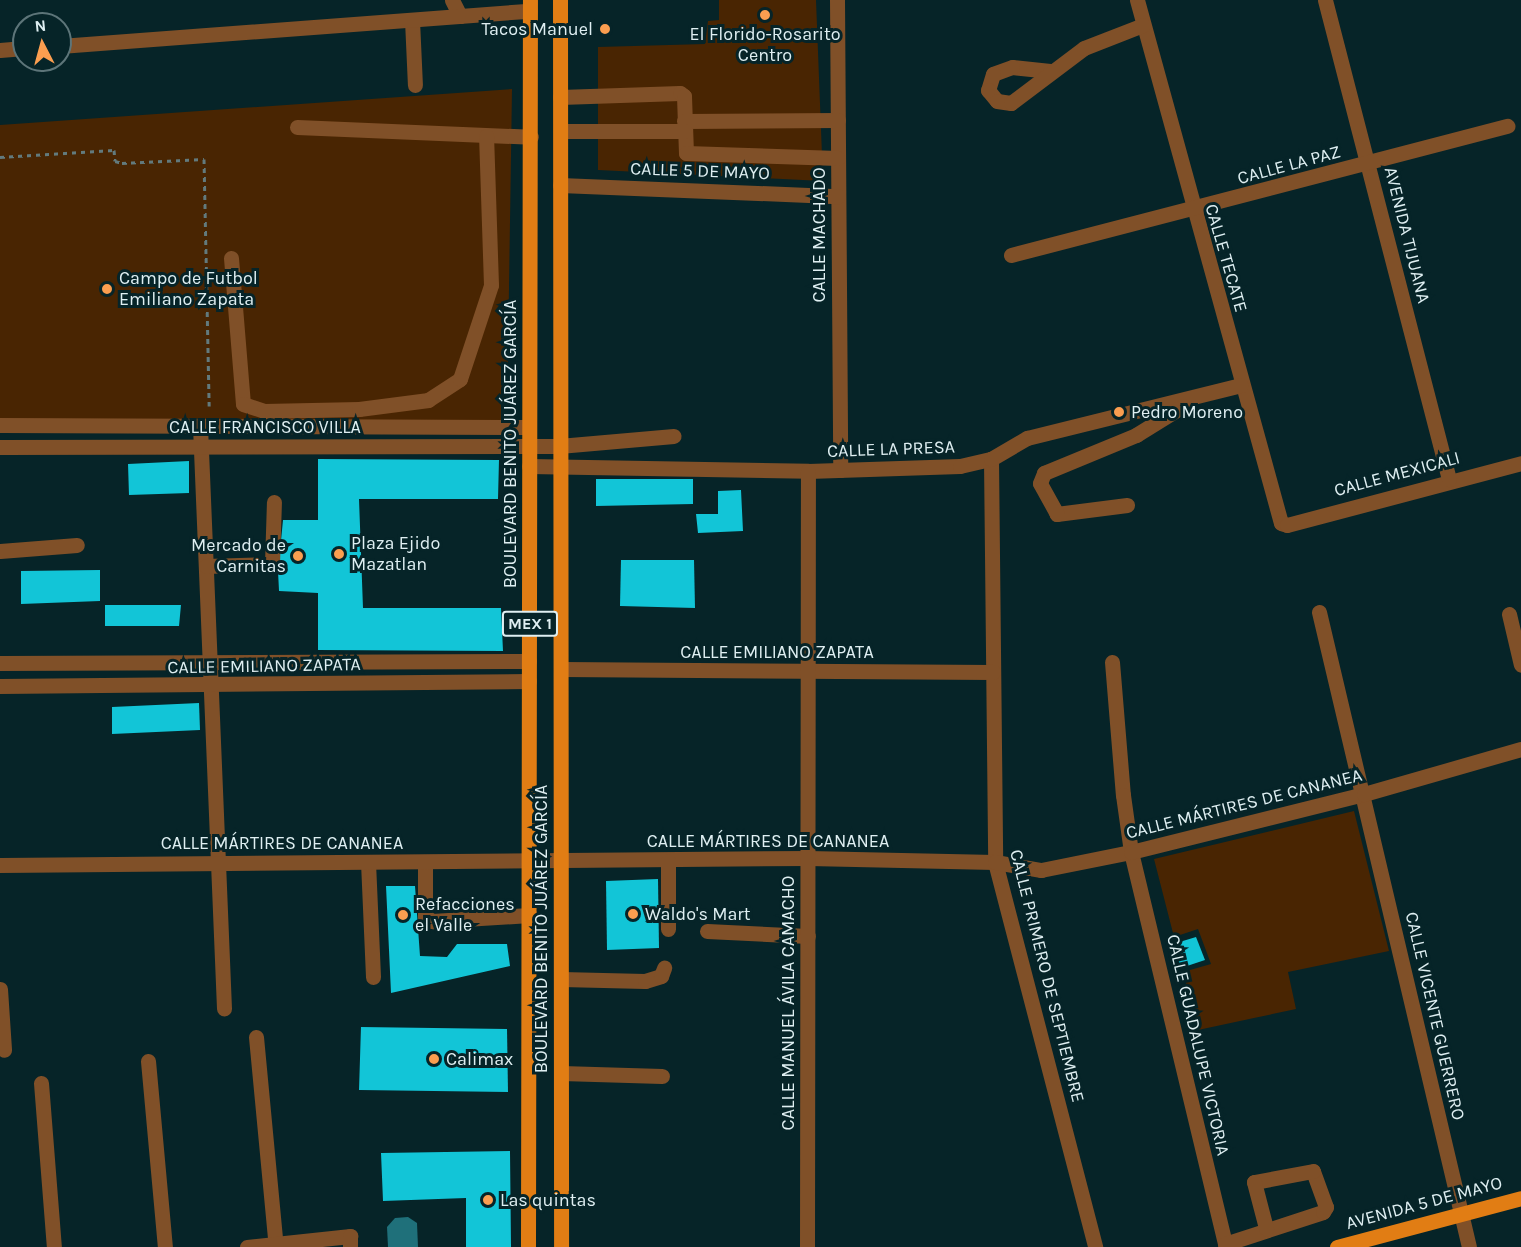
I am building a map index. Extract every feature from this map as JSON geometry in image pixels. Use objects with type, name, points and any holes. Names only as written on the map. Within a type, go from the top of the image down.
[{"type":"main road","name":"BOULEVARD BENITO JUÁREZ GARCÍA","points":[[560,0],[561,1247]]},
{"type":"main road","name":"BOULEVARD BENITO JUÁREZ GARCÍA","points":[[528,1247],[531,862],[530,6]]},
{"type":"main road","name":"AVENIDA 5 DE MAYO","points":[[1340,1247],[1521,1197]]},
{"type":"street","points":[[452,0],[460,16]]},
{"type":"street","name":"CALLE MACHADO","points":[[837,0],[840,470]]},
{"type":"street","name":"CALLE TECATE","points":[[1137,0],[1192,210],[1283,525]]},
{"type":"street","name":"AVENIDA TIJUANA","points":[[1325,0],[1449,479]]},
{"type":"street","points":[[72,45],[460,16],[530,6]]},
{"type":"street","points":[[411,20],[415,85]]},
{"type":"street","points":[[1050,71],[1084,48],[1143,25]]},
{"type":"street","points":[[560,97],[680,93],[684,96],[686,153],[697,156],[838,158]]},
{"type":"street","points":[[561,131],[838,120]]},
{"type":"street","name":"CALLE LA PAZ","points":[[1011,255],[1369,164],[1507,126]]},
{"type":"street","points":[[297,127],[531,137]]},
{"type":"street","points":[[231,258],[243,404],[264,411],[359,409],[428,400],[460,379],[491,285],[486,136]]},
{"type":"street","name":"CALLE 5 DE MAYO","points":[[560,185],[838,196]]},
{"type":"street","name":"CALLE LA PRESA","points":[[530,466],[808,471],[960,466],[991,459],[1026,438],[1193,400],[1241,385]]},
{"type":"street","points":[[1126,505],[1057,514],[1040,483],[1044,473],[1136,435],[1193,400]]},
{"type":"street","name":"CALLE FRANCISCO VILLA","points":[[0,424],[529,427]]},
{"type":"street","points":[[200,426],[213,686],[224,1009]]},
{"type":"street","name":"CALLE FRANCISCO VILLA","points":[[0,447],[559,446],[674,436]]},
{"type":"street","name":"CALLE PRIMERO DE SEPTIEMBRE","points":[[991,459],[995,862],[1095,1247]]},
{"type":"street","name":"CALLE MEXICALI","points":[[1283,525],[1449,479],[1521,463]]},
{"type":"street","name":"CALLE MANUEL ÁVILA CAMACHO","points":[[807,1247],[808,471]]},
{"type":"street","points":[[206,566],[272,564],[274,502]]},
{"type":"street","points":[[0,550],[77,545]]},
{"type":"street","name":"CALLE VICENTE GUERRERO","points":[[1320,612],[1469,1247]]},
{"type":"street","points":[[1509,614],[1521,664]]},
{"type":"street","name":"CALLE EMILIANO ZAPATA","points":[[0,663],[529,661]]},
{"type":"street","name":"CALLE GUADALUPE VICTORIA","points":[[1112,662],[1122,795],[1131,852],[1225,1245]]},
{"type":"street","name":"CALLE EMILIANO ZAPATA","points":[[561,669],[808,673],[993,672]]},
{"type":"street","name":"CALLE EMILIANO ZAPATA","points":[[0,686],[213,686],[529,681]]},
{"type":"street","name":"CALLE MÁRTIRES DE CANANEA","points":[[0,865],[561,862],[808,858],[995,862],[1041,870],[1131,852],[1364,794],[1521,749]]},
{"type":"street","points":[[668,861],[668,929]]},
{"type":"street","points":[[368,862],[373,977]]},
{"type":"street","points":[[425,862],[425,916],[432,921],[530,915]]},
{"type":"street","points":[[707,931],[808,936]]},
{"type":"street","points":[[561,979],[645,981],[661,976],[664,968]]},
{"type":"street","points":[[0,988],[4,1050]]},
{"type":"street","points":[[256,1037],[276,1246]]},
{"type":"street","points":[[148,1061],[165,1247]]},
{"type":"street","points":[[561,1073],[662,1076]]},
{"type":"street","points":[[41,1083],[54,1247]]},
{"type":"street","points":[[1225,1245],[1266,1228],[1323,1212],[1326,1207],[1313,1171],[1254,1182],[1266,1228]]},
{"type":"street","points":[[247,1247],[350,1241]]},
{"type":"path","points":[[0,157],[114,150],[115,161],[122,163],[204,159],[209,406]]},
{"type":"shaded area","points":[[719,0],[816,0],[823,181],[598,170],[598,47],[705,44],[708,21],[719,20]]},
{"type":"shaded area","points":[[512,89],[507,421],[0,423],[0,125]]},
{"type":"shaded area","points":[[1354,811],[1389,951],[1288,972],[1296,1009],[1198,1030],[1183,972],[1211,964],[1198,929],[1174,937],[1154,859]]},
{"type":"water","points":[[408,1217],[417,1223],[418,1247],[388,1247],[387,1227],[395,1218]]},
{"type":"building","name":"Plaza Ejido Mazatlan","points":[[318,459],[499,460],[498,499],[359,499],[363,608],[501,608],[503,651],[318,650],[318,593],[279,591],[278,571],[283,520],[318,520]]},
{"type":"building","points":[[189,461],[189,493],[129,495],[128,464]]},
{"type":"building","points":[[596,479],[693,479],[693,504],[596,506]]},
{"type":"building","points":[[741,490],[743,531],[698,533],[696,514],[718,514],[718,491]]},
{"type":"building","points":[[621,560],[694,560],[695,608],[620,606]]},
{"type":"building","points":[[100,570],[100,601],[21,604],[21,571]]},
{"type":"building","points":[[105,605],[181,605],[179,626],[105,626]]},
{"type":"building","points":[[199,703],[200,730],[112,734],[112,707]]},
{"type":"building","name":"Waldo's Mart","points":[[658,879],[659,948],[607,950],[606,881]]},
{"type":"building","name":"Refacciones el Valle","points":[[386,886],[415,886],[420,956],[447,957],[457,944],[507,944],[510,966],[391,993]]},
{"type":"building","points":[[1196,937],[1205,960],[1181,968],[1173,944]]},
{"type":"building","name":"Calimax","points":[[361,1027],[507,1029],[508,1092],[359,1090]]},
{"type":"building","name":"Las quintas","points":[[510,1151],[511,1247],[466,1247],[466,1198],[383,1201],[381,1153]]},
{"type":"place","name":"El Florido-Rosarito Centro","points":[[765,15]]},
{"type":"place","name":"Tacos Manuel","points":[[605,29]]},
{"type":"place","name":"Campo de Futbol Emiliano Zapata","points":[[107,289]]},
{"type":"place","name":"Pedro Moreno","points":[[1119,412]]},
{"type":"place","name":"Plaza Ejido Mazatlan","points":[[339,554]]},
{"type":"place","name":"Mercado de Carnitas","points":[[298,556]]},
{"type":"place","name":"Waldo's Mart","points":[[633,914]]},
{"type":"place","name":"Refacciones el Valle","points":[[403,915]]},
{"type":"place","name":"Calimax","points":[[434,1059]]},
{"type":"place","name":"Las quintas","points":[[488,1200]]}]
